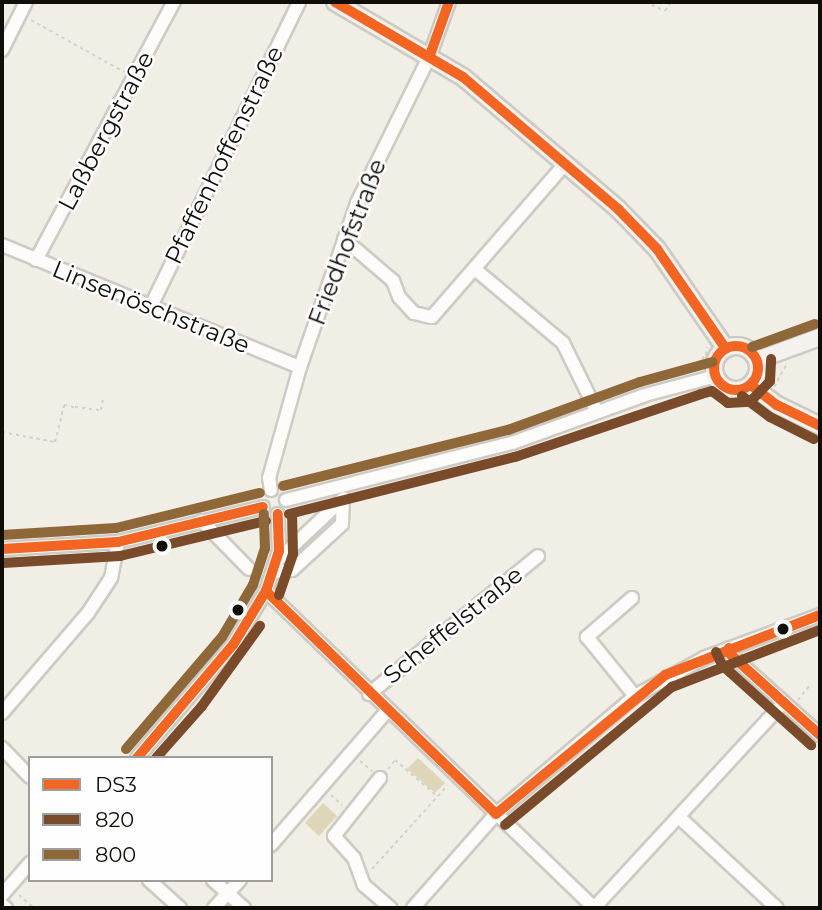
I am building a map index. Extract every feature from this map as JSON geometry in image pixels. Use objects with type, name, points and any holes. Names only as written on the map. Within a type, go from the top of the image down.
[{"type":"main road","points":[[335,2],[463,76],[566,163],[657,249],[726,349]]},
{"type":"main road","points":[[757,360],[820,337]]},
{"type":"main road","points":[[745,348],[757,360],[758,373],[751,385],[730,389],[716,376],[714,364],[726,349],[745,348]]},
{"type":"main road","points":[[751,385],[761,403],[820,426]]},
{"type":"street","name":"Laßbergstraße","points":[[36,260],[174,2]]},
{"type":"street","name":"Pfaffenhoffenstraße","points":[[150,308],[299,2]]},
{"type":"street","name":"Friedhofstraße","points":[[271,490],[269,478],[300,367],[357,203],[430,55],[449,2]]},
{"type":"street","points":[[2,50],[24,8]]},
{"type":"street","points":[[344,239],[375,263],[393,281],[399,297],[425,318],[437,314],[566,163]]},
{"type":"street","name":"Linsenöschstraße","points":[[2,246],[300,367]]},
{"type":"street","points":[[476,270],[563,343],[597,412]]},
{"type":"street","points":[[286,500],[344,494],[512,443],[597,412],[716,376]]},
{"type":"street","points":[[263,507],[263,497],[271,490],[281,492],[286,500]]},
{"type":"street","points":[[274,567],[344,494]]},
{"type":"street","points":[[139,756],[233,645],[266,591],[274,567],[278,514],[286,500]]},
{"type":"street","points":[[2,549],[118,542],[159,535],[202,520],[263,507],[278,514]]},
{"type":"street","points":[[202,520],[249,569]]},
{"type":"street","points":[[2,713],[88,613],[111,578],[118,542]]},
{"type":"street","name":"Scheffelstraße","points":[[369,694],[538,556]]},
{"type":"street","points":[[266,591],[387,712],[594,908],[787,705]]},
{"type":"street","points":[[632,598],[587,637],[635,696]]},
{"type":"street","points":[[413,908],[496,814],[635,696],[666,676],[729,648],[820,615]]},
{"type":"street","points":[[729,648],[731,655],[820,735]]},
{"type":"street","points":[[273,843],[387,712]]},
{"type":"street","points":[[2,748],[28,775]]},
{"type":"street","points":[[380,778],[334,836],[354,858],[359,875],[390,908]]},
{"type":"street","points":[[680,818],[777,908]]},
{"type":"street","points":[[2,895],[28,865]]},
{"type":"street","points":[[151,882],[180,908]]},
{"type":"street","points":[[215,882],[244,908]]},
{"type":"street","points":[[214,908],[238,882]]},
{"type":"street","points":[[2,905],[6,908]]},
{"type":"path","points":[[645,2],[665,11],[671,2]]},
{"type":"path","points":[[24,8],[135,78]]},
{"type":"path","points":[[761,403],[786,364],[780,350]]},
{"type":"path","points":[[2,432],[55,442],[64,405],[101,410],[103,399]]},
{"type":"path","points":[[787,705],[810,685]]},
{"type":"path","points":[[351,753],[380,778],[395,760],[438,796]]},
{"type":"path","points":[[359,875],[369,872],[455,776]]},
{"type":"path","points":[[323,786],[350,813]]},
{"type":"shaded area","points":[[418,758],[445,783],[435,793],[407,769]]},
{"type":"shaded area","points":[[323,803],[337,816],[319,836],[305,823]]},
{"type":"transit line","name":"DS3","points":[[335,2],[463,77],[618,209],[657,249],[726,349]]},
{"type":"transit line","name":"DS3","points":[[430,55],[449,2]]},
{"type":"transit line","name":"800","points":[[752,347],[815,324]]},
{"type":"transit line","name":"DS3","points":[[736,346],[751,353],[758,368],[751,383],[736,390],[721,383],[714,368],[721,353],[736,346]]},
{"type":"transit line","name":"820","points":[[289,514],[515,457],[712,391],[728,403],[750,402],[770,381],[771,359]]},
{"type":"transit line","name":"800","points":[[283,486],[508,430],[640,382],[712,362]]},
{"type":"transit line","name":"DS3","points":[[751,385],[777,405],[820,426]]},
{"type":"transit line","name":"820","points":[[742,396],[770,417],[814,439]]},
{"type":"transit line","name":"800","points":[[2,535],[116,528],[260,493]]},
{"type":"transit line","name":"DS3","points":[[2,549],[118,542],[263,507]]},
{"type":"transit line","name":"800","points":[[126,749],[222,637],[253,585],[265,549],[264,514]]},
{"type":"transit line","name":"DS3","points":[[139,756],[233,645],[266,591],[279,551],[278,514]]},
{"type":"transit line","name":"820","points":[[279,595],[293,554],[292,514]]},
{"type":"transit line","name":"820","points":[[3,563],[120,556],[266,521]]},
{"type":"transit line","name":"DS3","points":[[266,591],[496,814]]},
{"type":"transit line","name":"DS3","points":[[496,814],[665,675],[820,615]]},
{"type":"transit line","name":"820","points":[[158,756],[202,706],[260,626]]},
{"type":"transit line","name":"820","points":[[505,825],[672,687],[820,630]]},
{"type":"transit line","name":"DS3","points":[[729,648],[731,655],[820,735]]},
{"type":"transit line","name":"820","points":[[716,652],[722,665],[811,745]]}]
